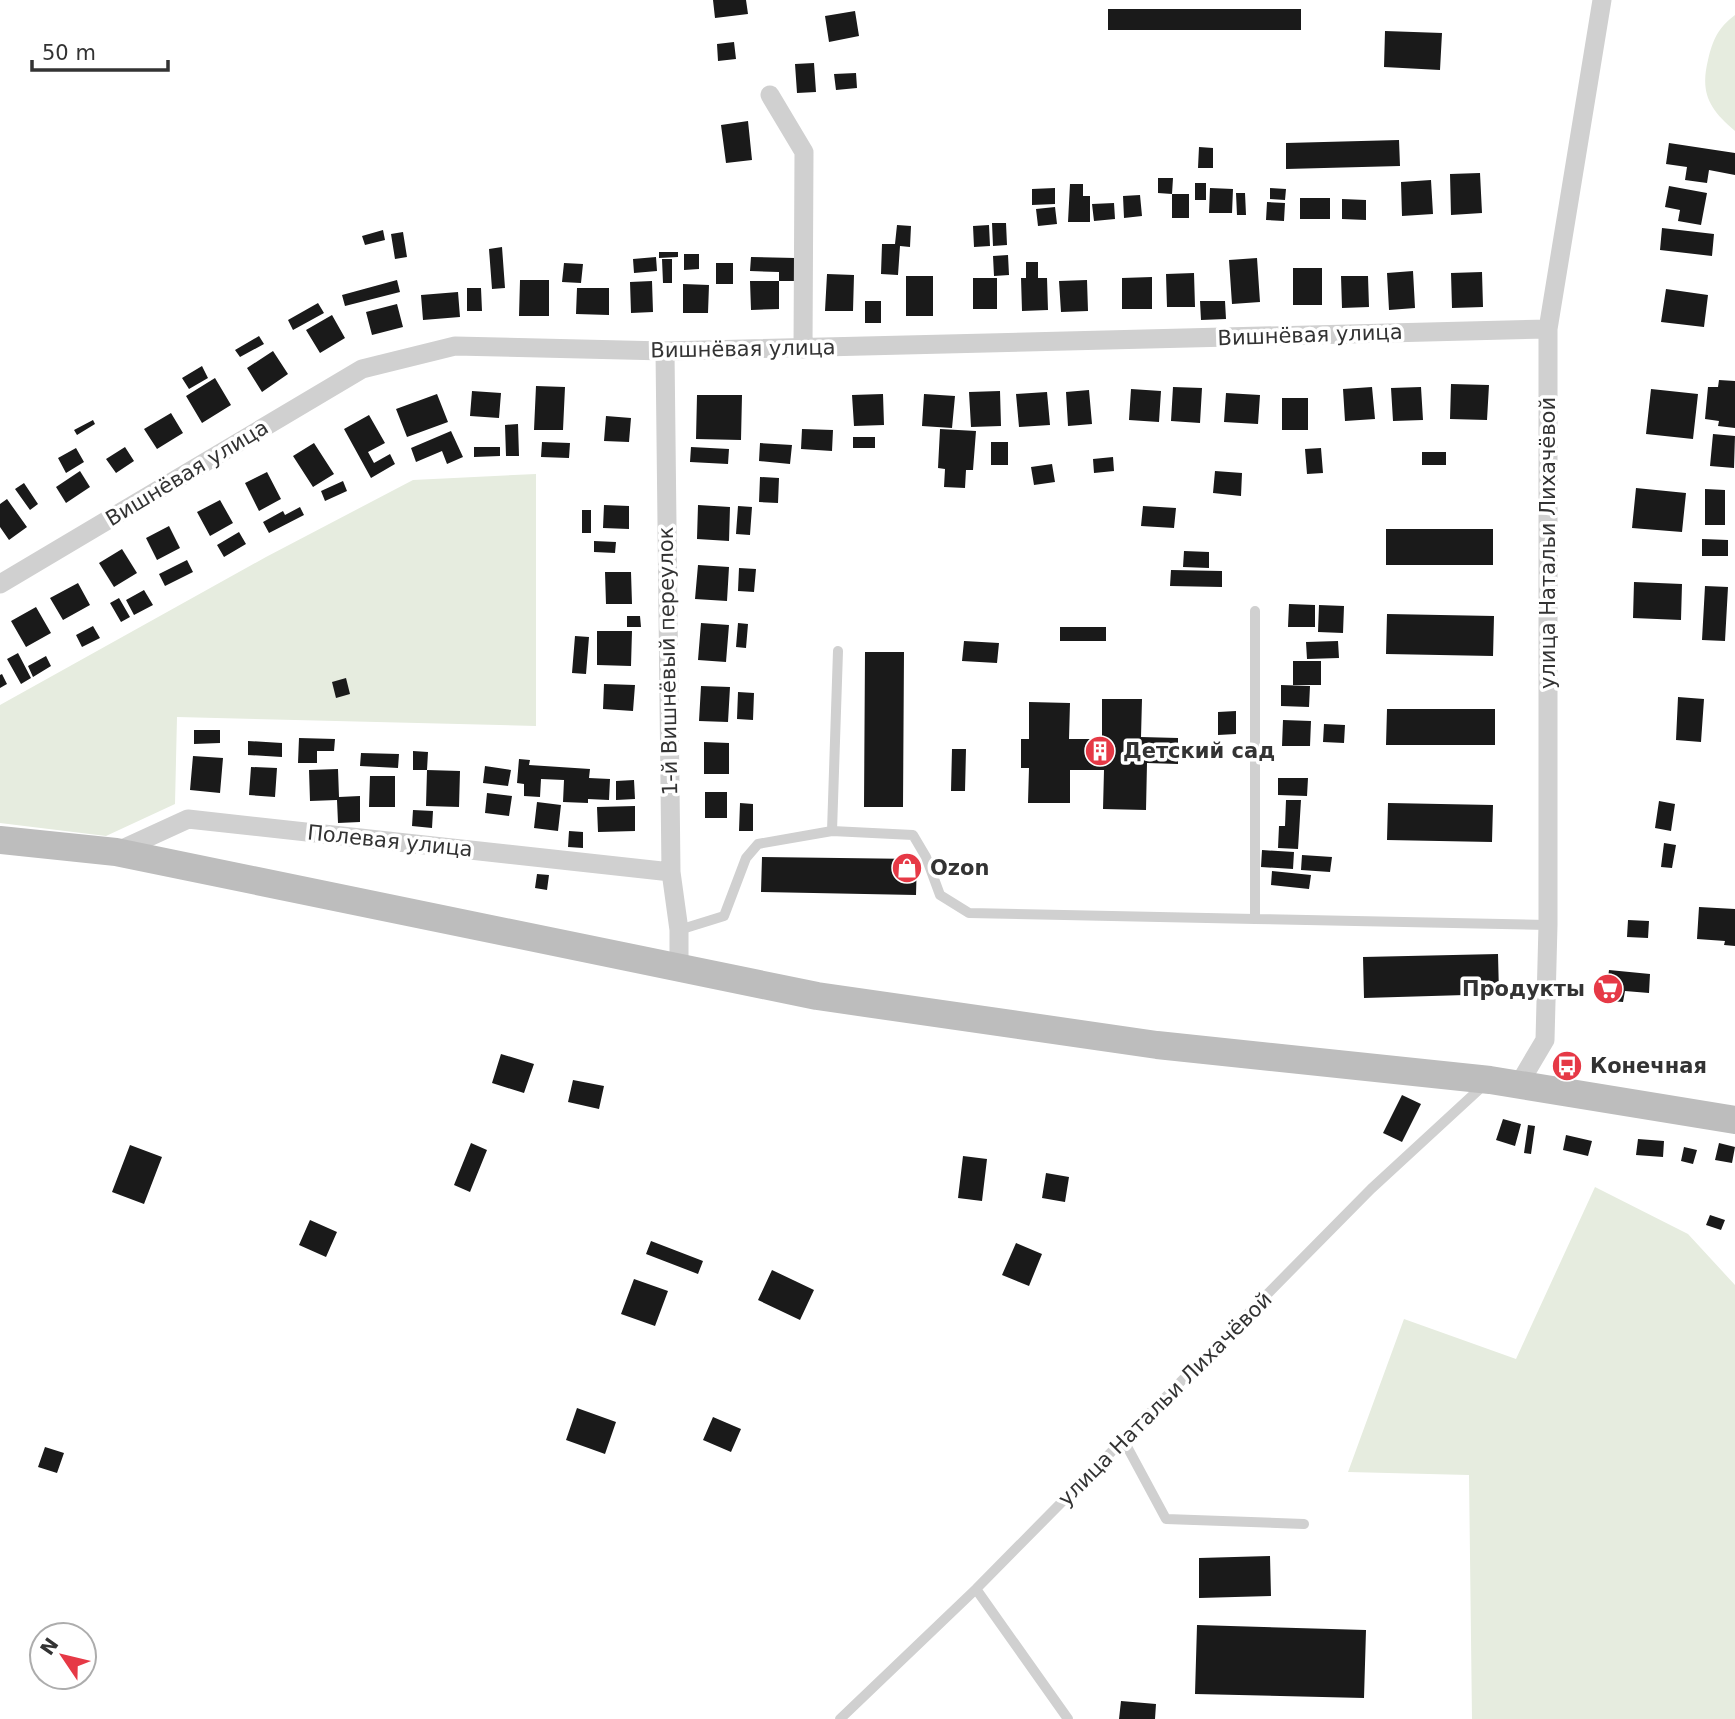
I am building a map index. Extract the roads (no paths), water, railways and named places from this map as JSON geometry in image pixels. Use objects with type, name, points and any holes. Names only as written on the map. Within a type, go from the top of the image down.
[{"type":"street","name":"улица Натальи Лихачёвой","points":[[1519,1084],[1545,1040],[1548,925],[1548,328],[1602,0]]},
{"type":"street","points":[[770,95],[804,152],[803,349]]},
{"type":"street","name":"Вишнёвая улица","points":[[0,584],[362,369],[455,346],[665,352],[1548,328]]},
{"type":"street","name":"1-й Вишнёвый переулок","points":[[665,352],[671,872],[679,930],[679,969]]},
{"type":"street","name":"Полевая улица","points":[[116,852],[188,819],[671,872]]},
{"type":"street","points":[[0,840],[116,852],[817,996],[1157,1045],[1490,1080],[1735,1120]]},
{"type":"lane","points":[[1255,611],[1255,919]]},
{"type":"lane","points":[[832,831],[838,651]]},
{"type":"lane","points":[[679,930],[724,916],[746,858],[758,845],[832,831],[913,835],[926,857],[940,895],[969,913],[1548,925]]},
{"type":"lane","name":"улица Натальи Лихачёвой","points":[[840,1719],[975,1590],[1371,1189],[1490,1080]]},
{"type":"lane","points":[[1124,1441],[1166,1519],[1304,1524]]},
{"type":"lane","points":[[975,1590],[1068,1719]]},
{"type":"place","name":"Детский сад","points":[[1100,751]]},
{"type":"place","name":"Ozon","points":[[907,868]]},
{"type":"place","name":"Продукты","points":[[1608,989]]},
{"type":"place","name":"Конечная","points":[[1567,1066]]}]
